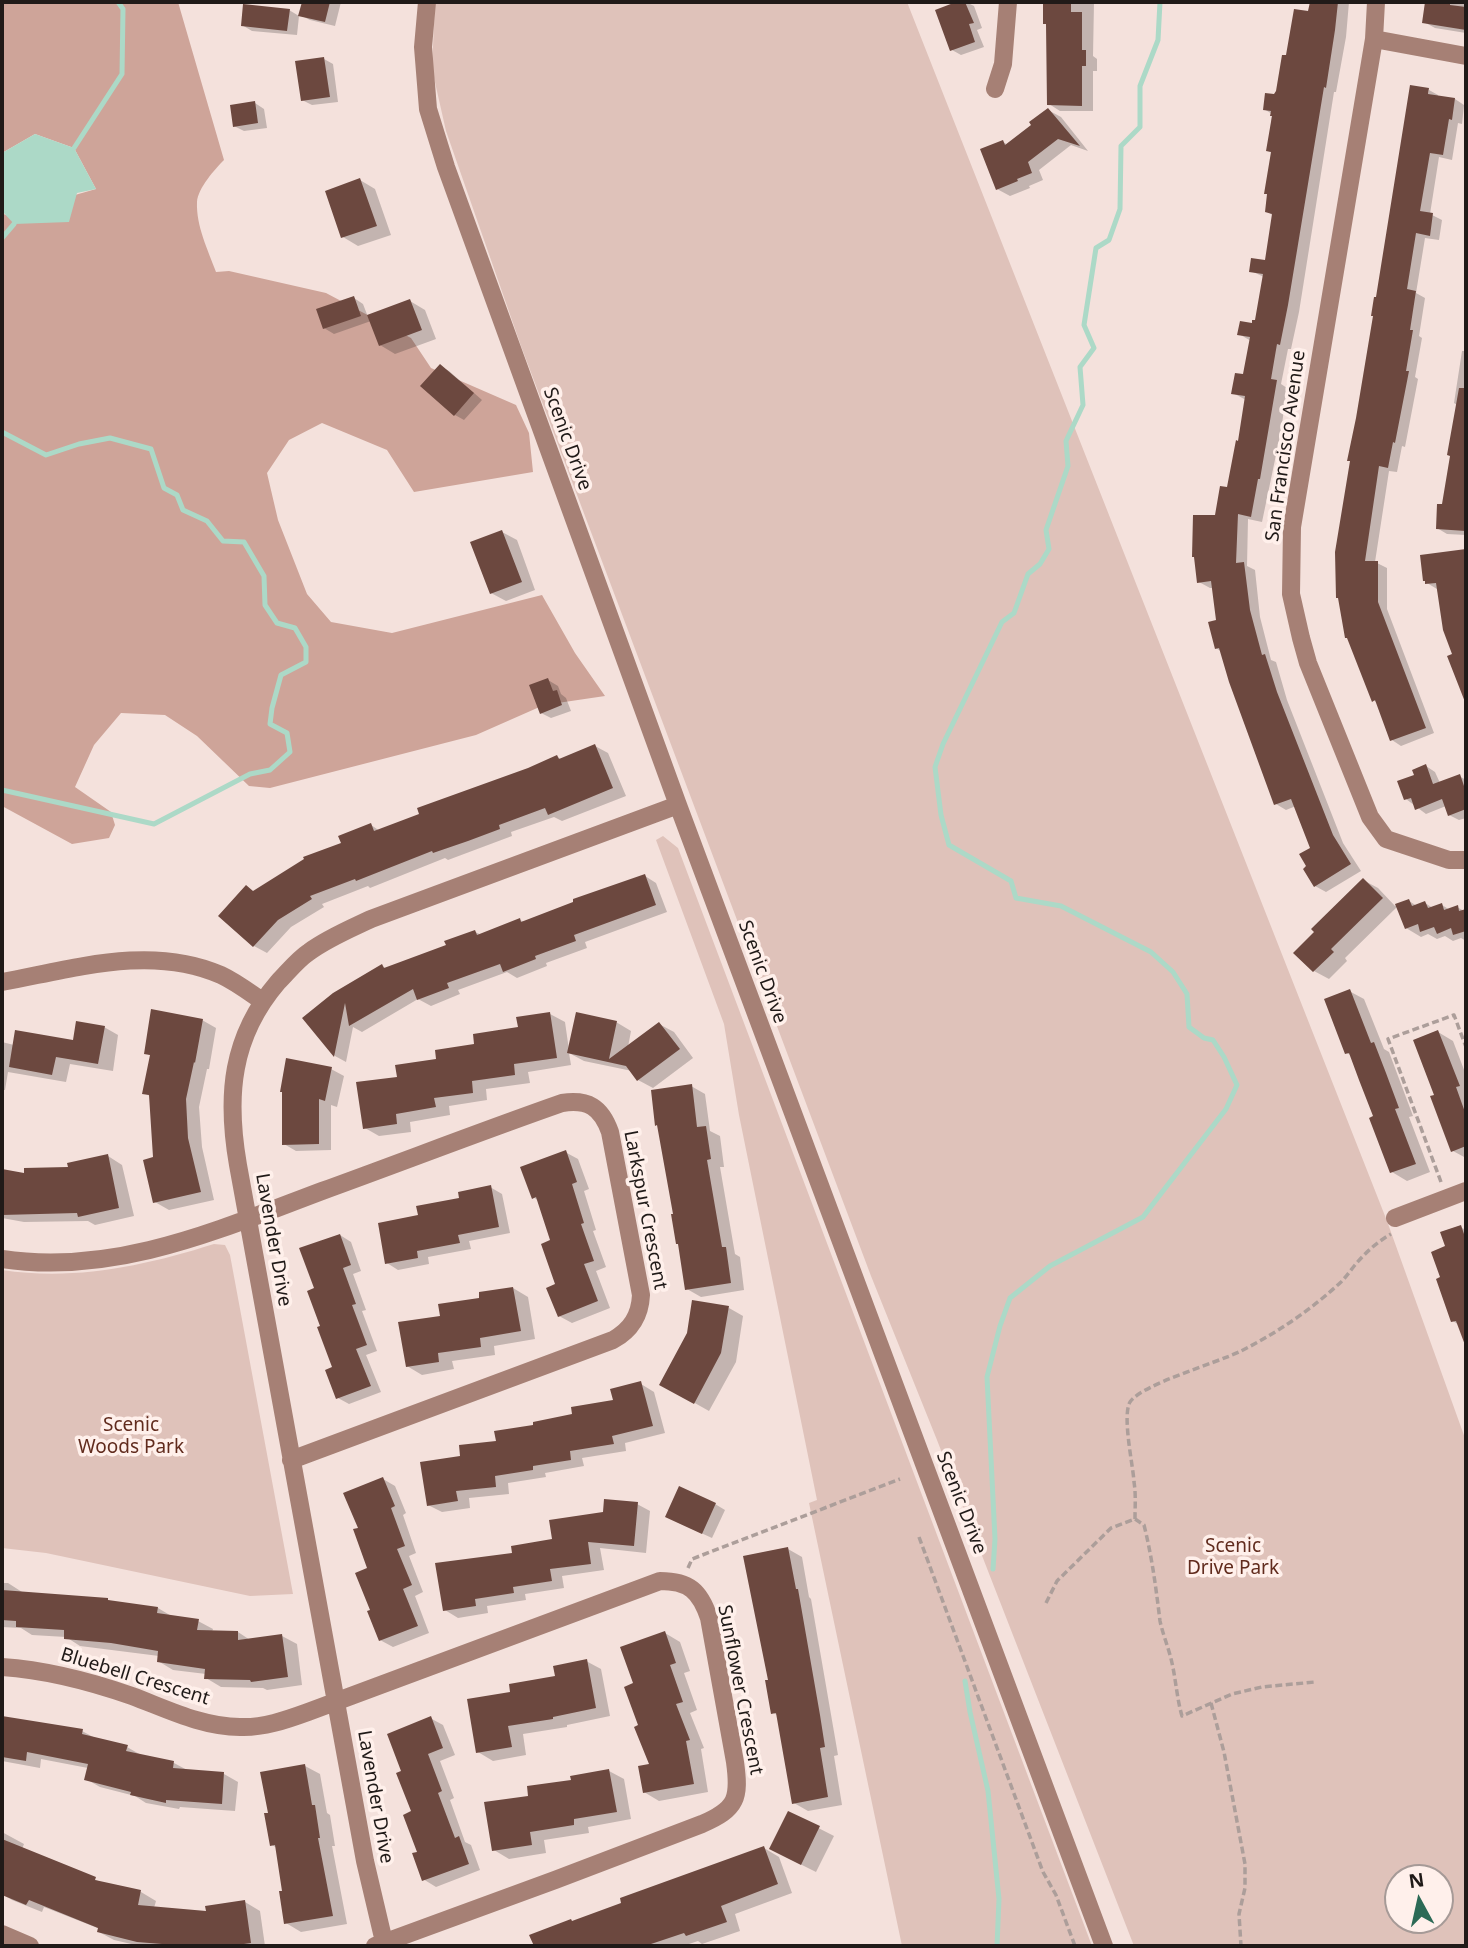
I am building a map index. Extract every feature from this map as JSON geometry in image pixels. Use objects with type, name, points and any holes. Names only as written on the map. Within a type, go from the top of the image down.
[{"type":"street","name":"Scenic Drive","points":[[426,2],[423,47],[428,109],[446,167],[678,805],[1104,1946]]},
{"type":"street","points":[[995,89],[1003,64],[1008,2]]},
{"type":"street","name":"San Francisco Avenue","points":[[1376,2],[1374,39],[1292,527],[1291,594],[1308,663],[1370,817],[1386,839],[1449,860],[1466,860]]},
{"type":"street","points":[[1374,39],[1466,56]]},
{"type":"street","name":"Lavender Drive","points":[[381,1945],[247,1219],[232,1124],[232,1101],[238,1060],[245,1037],[262,1001],[308,953],[344,931],[678,805]]},
{"type":"street","points":[[2,982],[109,963],[152,960],[218,974],[262,1001]]},
{"type":"street","name":"Larkspur Crescent","points":[[247,1219],[554,1106],[576,1101],[589,1104],[607,1123],[626,1213],[640,1306],[633,1324],[621,1336],[291,1460]]},
{"type":"street","points":[[1395,1218],[1466,1191]]},
{"type":"street","points":[[2,1259],[64,1263],[114,1258],[158,1249],[247,1219]]},
{"type":"street","name":"Sunflower Crescent","points":[[337,1701],[660,1581],[683,1584],[695,1591],[709,1618],[738,1781],[737,1796],[727,1808],[716,1818],[702,1824],[381,1945]]},
{"type":"street","name":"Bluebell Crescent","points":[[2,1667],[58,1674],[177,1714],[239,1728],[281,1722],[337,1701]]},
{"type":"street","points":[[2,1934],[30,1946]]},
{"type":"path","points":[[1442,1184],[1388,1039],[1454,1015],[1466,1047]]},
{"type":"path","points":[[1135,1519],[1135,1484],[1128,1432],[1128,1409],[1131,1402],[1139,1394],[1164,1381],[1241,1351],[1286,1325],[1343,1280],[1370,1249],[1394,1233],[1395,1218]]},
{"type":"path","points":[[686,1570],[692,1559],[900,1479]]},
{"type":"path","points":[[1046,1603],[1057,1581],[1111,1528],[1135,1519]]},
{"type":"path","points":[[1135,1519],[1144,1525],[1150,1549],[1161,1624],[1182,1716],[1232,1694],[1262,1687],[1315,1682]]},
{"type":"path","points":[[919,1537],[1043,1872],[1056,1895],[1075,1946]]},
{"type":"path","points":[[1212,1703],[1245,1864],[1245,1888],[1239,1914],[1241,1946]]},
{"type":"green space","name":"Scenic Drive Park","points":[[435,2],[907,2],[1387,1221],[1466,1441],[1466,1946],[1134,1946],[871,1276],[521,346],[446,131],[432,69]]},
{"type":"green space","points":[[663,836],[678,848],[1092,1946],[902,1946],[809,1503],[817,1500],[739,1115],[724,1024],[656,840]]},
{"type":"green space","name":"Scenic Woods Park","points":[[214,1244],[225,1245],[230,1255],[293,1594],[250,1596],[46,1553],[2,1548],[2,1270],[56,1274],[109,1269],[162,1259]]},
{"type":"shaded area","points":[[2,2],[178,2],[224,160],[204,185],[197,202],[200,229],[216,272],[229,271],[326,293],[411,338],[431,368],[516,405],[529,433],[533,472],[414,492],[387,450],[322,423],[289,440],[267,473],[278,520],[307,594],[331,622],[392,633],[542,595],[575,653],[605,696],[544,705],[476,735],[270,788],[249,786],[197,736],[165,715],[121,713],[94,745],[75,787],[111,812],[115,825],[109,838],[72,844],[2,806],[2,211],[5,215],[96,189],[74,148],[35,134],[2,153]]},
{"type":"shaded area","points":[[35,134],[74,148],[96,189],[77,193],[69,222],[14,224],[2,211],[2,153]]},
{"type":"building","points":[[302,2],[330,2],[325,22],[298,16]]},
{"type":"building","points":[[956,2],[965,2],[974,23],[969,24],[975,42],[950,51],[935,10]]},
{"type":"building","points":[[1071,2],[1071,12],[1082,12],[1082,50],[1086,50],[1086,66],[1082,66],[1082,106],[1047,105],[1046,24],[1043,24],[1043,4]]},
{"type":"building","points":[[1310,2],[1338,2],[1335,30],[1288,305],[1271,379],[1277,380],[1260,479],[1251,517],[1238,514],[1236,563],[1244,562],[1250,610],[1262,655],[1265,654],[1277,692],[1333,835],[1351,864],[1314,887],[1303,869],[1306,866],[1299,854],[1310,848],[1291,799],[1274,805],[1219,648],[1215,649],[1208,622],[1216,620],[1211,581],[1197,583],[1192,557],[1193,515],[1215,515],[1220,486],[1227,487],[1236,440],[1238,441],[1245,396],[1231,394],[1235,373],[1243,374],[1250,337],[1237,335],[1240,321],[1252,323],[1252,320],[1255,320],[1263,274],[1249,272],[1251,258],[1265,260],[1272,214],[1265,212],[1267,194],[1264,194],[1271,152],[1266,151],[1272,116],[1271,111],[1263,110],[1265,93],[1274,94],[1276,91],[1294,9],[1308,11]]},
{"type":"building","points":[[1425,2],[1450,2],[1450,5],[1466,7],[1466,30],[1422,23]]},
{"type":"building","points":[[243,4],[290,9],[287,31],[241,26]]},
{"type":"building","points":[[324,57],[330,97],[301,101],[295,61]]},
{"type":"building","points":[[1410,85],[1429,88],[1428,94],[1455,98],[1443,155],[1430,153],[1420,211],[1433,213],[1430,236],[1416,233],[1407,289],[1416,291],[1406,371],[1409,371],[1388,468],[1379,466],[1365,561],[1378,561],[1378,602],[1426,728],[1390,741],[1375,700],[1372,702],[1345,638],[1336,598],[1335,552],[1350,461],[1347,461]]},
{"type":"building","points":[[255,101],[258,123],[233,127],[230,105]]},
{"type":"building","points":[[1048,108],[1080,146],[1058,139],[1028,162],[1032,173],[996,190],[980,149],[1003,140],[1005,145]]},
{"type":"building","points":[[360,178],[377,226],[341,238],[325,191]]},
{"type":"building","points":[[354,296],[361,316],[323,329],[316,309]]},
{"type":"building","points":[[410,299],[422,330],[379,346],[367,315]]},
{"type":"building","points":[[440,364],[474,393],[454,416],[420,386]]},
{"type":"building","points":[[1459,388],[1466,388],[1466,531],[1436,529],[1437,504],[1442,504],[1450,456],[1447,455]]},
{"type":"building","points":[[502,530],[522,582],[490,594],[470,542]]},
{"type":"building","points":[[1466,549],[1465,702],[1447,656],[1452,654],[1443,630],[1436,583],[1425,584],[1423,581],[1420,555]]},
{"type":"building","points":[[548,678],[553,691],[557,690],[562,705],[540,714],[529,685]]},
{"type":"building","points":[[595,744],[613,788],[548,815],[545,808],[499,825],[500,829],[468,841],[433,853],[432,851],[310,896],[312,899],[278,920],[253,947],[218,916],[246,885],[253,891],[304,859],[303,857],[341,843],[338,836],[371,823],[374,831],[419,814],[417,808],[557,755],[559,759]]},
{"type":"building","points":[[1426,764],[1433,784],[1460,774],[1466,792],[1466,809],[1448,816],[1442,799],[1415,810],[1411,798],[1404,800],[1397,781],[1414,775],[1412,770]]},
{"type":"building","points":[[645,874],[656,905],[574,935],[576,941],[535,956],[536,959],[503,972],[500,964],[447,983],[449,988],[417,1000],[413,989],[349,1026],[345,1003],[334,1057],[302,1018],[333,993],[382,964],[384,968],[446,945],[444,941],[475,930],[477,935],[520,918],[521,922],[573,902],[573,899]]},
{"type":"building","points":[[1363,878],[1383,898],[1331,949],[1334,952],[1313,972],[1293,953],[1314,932],[1311,929]]},
{"type":"building","points":[[1409,899],[1412,906],[1425,901],[1428,908],[1442,903],[1444,910],[1458,905],[1459,911],[1466,909],[1466,931],[1453,935],[1451,928],[1437,934],[1434,927],[1420,932],[1418,924],[1405,929],[1395,904]]},
{"type":"building","points":[[1350,989],[1386,1073],[1399,1108],[1395,1109],[1416,1164],[1390,1173],[1369,1118],[1373,1116],[1349,1053],[1345,1054],[1324,999]]},
{"type":"building","points":[[151,1009],[203,1019],[186,1099],[188,1138],[201,1192],[153,1203],[143,1160],[153,1157],[149,1095],[142,1094],[150,1055],[144,1054]]},
{"type":"building","points":[[550,1012],[557,1058],[514,1064],[515,1075],[472,1081],[473,1093],[434,1098],[436,1107],[396,1114],[397,1124],[363,1129],[356,1082],[397,1077],[395,1065],[436,1059],[435,1050],[474,1044],[473,1034],[518,1027],[516,1017]]},
{"type":"building","points":[[576,1012],[617,1021],[609,1059],[659,1022],[680,1049],[637,1081],[626,1066],[567,1053]]},
{"type":"building","points":[[76,1021],[105,1026],[98,1064],[56,1057],[52,1075],[9,1067],[15,1030],[73,1040]]},
{"type":"building","points":[[1438,1030],[1460,1086],[1456,1087],[1466,1115],[1466,1146],[1451,1152],[1430,1096],[1434,1095],[1413,1040]]},
{"type":"building","points":[[286,1058],[332,1067],[325,1101],[319,1099],[319,1144],[282,1145],[280,1092]]},
{"type":"building","points":[[692,1084],[697,1127],[706,1126],[711,1159],[707,1160],[731,1283],[685,1290],[651,1090]]},
{"type":"building","points":[[566,1150],[577,1182],[572,1184],[584,1223],[581,1224],[594,1261],[584,1264],[598,1301],[558,1317],[546,1288],[555,1284],[541,1244],[550,1240],[536,1197],[532,1199],[520,1167]]},
{"type":"building","points":[[108,1154],[119,1208],[78,1217],[77,1213],[2,1215],[2,1169],[24,1173],[24,1168],[68,1167],[67,1163]]},
{"type":"building","points":[[491,1185],[499,1227],[458,1235],[460,1243],[417,1251],[418,1258],[385,1264],[378,1223],[418,1215],[416,1206],[459,1198],[458,1192]]},
{"type":"building","points":[[1461,1225],[1466,1240],[1466,1345],[1456,1321],[1451,1322],[1436,1279],[1440,1277],[1431,1252],[1445,1246],[1440,1232]]},
{"type":"building","points":[[340,1234],[351,1265],[343,1268],[356,1304],[352,1305],[367,1345],[356,1349],[371,1386],[336,1399],[325,1370],[332,1367],[307,1291],[314,1288],[299,1248]]},
{"type":"building","points":[[513,1287],[521,1331],[480,1338],[481,1347],[438,1353],[439,1362],[406,1367],[398,1322],[440,1316],[438,1304],[479,1298],[479,1292]]},
{"type":"building","points":[[692,1300],[729,1306],[721,1353],[694,1404],[659,1385],[687,1333]]},
{"type":"building","points":[[641,1381],[653,1426],[612,1436],[614,1444],[570,1451],[571,1460],[495,1476],[496,1487],[456,1491],[458,1501],[427,1506],[420,1462],[460,1456],[459,1445],[496,1441],[494,1431],[533,1425],[533,1422],[572,1414],[571,1407],[613,1400],[610,1389]]},
{"type":"building","points":[[383,1477],[395,1506],[391,1508],[405,1546],[397,1549],[412,1585],[403,1589],[418,1626],[379,1641],[355,1573],[367,1568],[353,1529],[358,1528],[343,1493]]},
{"type":"building","points":[[679,1486],[716,1503],[702,1534],[665,1517]]},
{"type":"building","points":[[604,1499],[638,1502],[634,1546],[588,1542],[591,1564],[550,1569],[552,1581],[513,1587],[514,1593],[475,1599],[476,1606],[443,1611],[435,1563],[512,1553],[511,1546],[552,1539],[549,1520],[603,1512]]},
{"type":"building","points":[[788,1547],[820,1715],[825,1747],[820,1748],[828,1797],[792,1804],[776,1713],[771,1714],[765,1680],[768,1680],[743,1556]]},
{"type":"building","points":[[2,1590],[108,1598],[158,1607],[157,1613],[199,1619],[197,1630],[238,1631],[238,1640],[282,1634],[288,1677],[251,1682],[204,1679],[205,1669],[157,1662],[158,1651],[64,1639],[64,1630],[16,1627],[16,1621],[2,1620]]},
{"type":"building","points":[[665,1631],[676,1663],[670,1665],[683,1702],[676,1704],[690,1740],[686,1741],[694,1784],[643,1793],[638,1766],[649,1764],[634,1727],[638,1725],[624,1687],[633,1683],[620,1647]]},
{"type":"building","points":[[587,1659],[596,1708],[553,1719],[508,1726],[512,1747],[476,1753],[467,1699],[510,1692],[509,1684],[555,1676],[553,1666]]},
{"type":"building","points":[[2,1716],[83,1729],[82,1734],[128,1745],[126,1751],[174,1761],[173,1768],[224,1772],[222,1804],[166,1800],[166,1803],[130,1795],[131,1792],[84,1780],[88,1764],[27,1752],[26,1761],[2,1757]]},
{"type":"building","points":[[431,1716],[443,1748],[428,1754],[442,1791],[438,1793],[455,1838],[459,1836],[469,1864],[422,1881],[412,1853],[417,1852],[403,1815],[411,1811],[396,1773],[401,1771],[387,1734]]},
{"type":"building","points":[[305,1764],[312,1805],[315,1805],[318,1838],[333,1916],[284,1924],[275,1845],[270,1846],[264,1813],[268,1813],[260,1772]]},
{"type":"building","points":[[609,1769],[617,1812],[574,1819],[574,1825],[530,1832],[532,1845],[492,1851],[484,1802],[528,1796],[527,1786],[571,1780],[570,1776]]},
{"type":"building","points":[[788,1811],[820,1826],[801,1865],[769,1849]]},
{"type":"building","points":[[2,1839],[96,1877],[95,1880],[141,1890],[138,1905],[206,1911],[205,1906],[245,1900],[251,1943],[187,1946],[137,1942],[97,1932],[98,1928],[29,1900],[26,1905],[2,1895]]},
{"type":"building","points":[[764,1846],[778,1884],[721,1906],[727,1922],[645,1946],[534,1946],[529,1935],[621,1903],[620,1898]]},
{"type":"waterway","points":[[74,148],[122,74],[123,9],[118,2]]},
{"type":"waterway","points":[[993,1569],[995,1539],[987,1377],[1010,1298],[1050,1266],[1143,1217],[1226,1109],[1237,1085],[1213,1040],[1204,1038],[1189,1027],[1187,994],[1173,972],[1151,952],[1061,906],[1016,898],[1011,881],[949,845],[941,815],[935,767],[943,744],[1002,622],[1014,613],[1028,574],[1040,564],[1049,549],[1046,530],[1068,466],[1066,441],[1083,405],[1080,367],[1094,348],[1084,325],[1096,248],[1109,240],[1120,209],[1121,146],[1140,127],[1140,86],[1158,40],[1160,2]]},
{"type":"waterway","points":[[2,238],[14,224]]},
{"type":"waterway","points":[[2,432],[46,455],[79,444],[110,438],[151,449],[164,488],[177,495],[183,510],[207,521],[223,541],[244,542],[264,576],[265,605],[277,623],[295,628],[306,647],[306,662],[281,675],[270,724],[287,733],[290,752],[270,770],[250,774],[154,824],[2,790]]},
{"type":"waterway","points":[[965,1681],[988,1791],[999,1899],[997,1946]]}]
